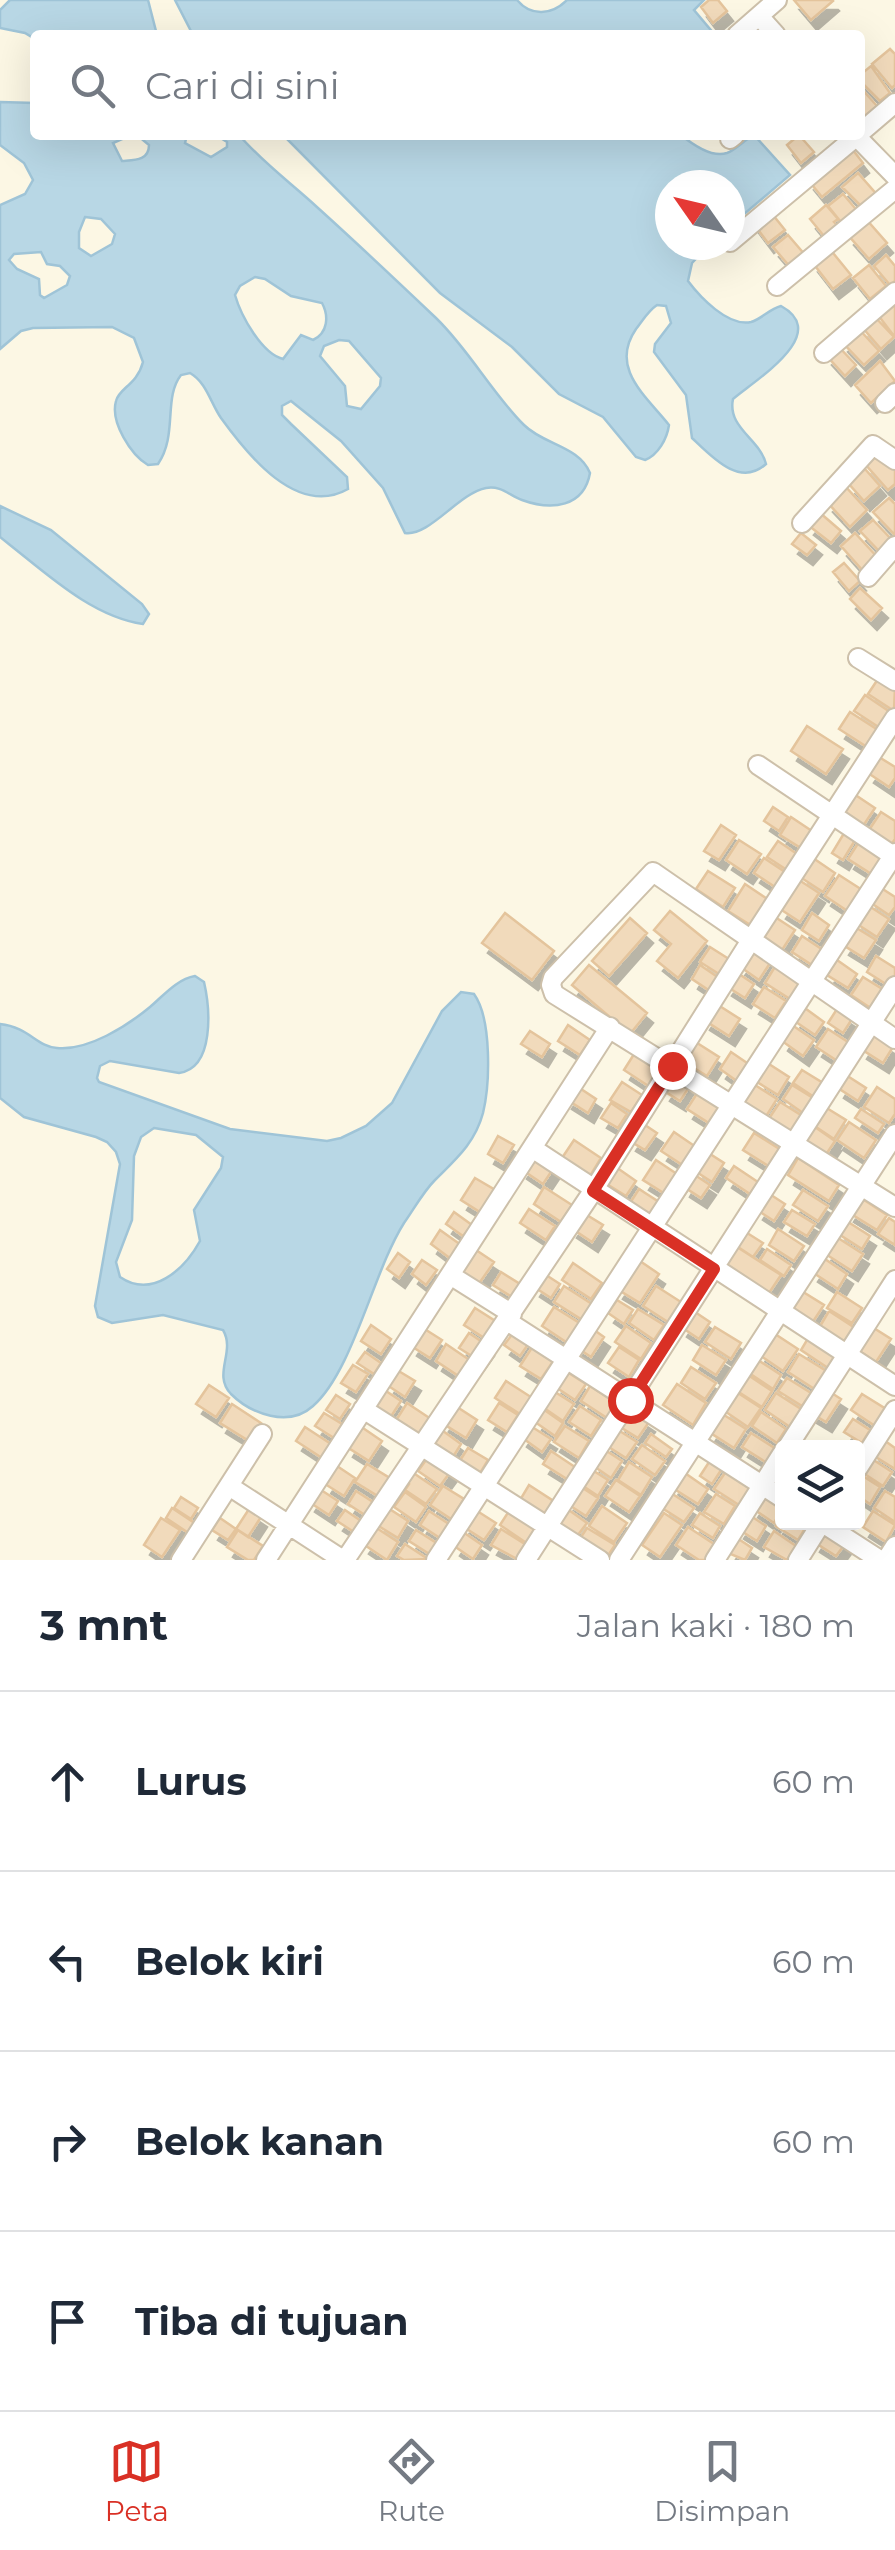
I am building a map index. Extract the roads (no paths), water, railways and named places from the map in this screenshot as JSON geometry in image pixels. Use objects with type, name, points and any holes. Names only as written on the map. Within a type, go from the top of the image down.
[{"type":"street","points":[[743,30],[777,0]]},
{"type":"street","points":[[760,16],[772,30]]},
{"type":"street","points":[[865,128],[895,103]]},
{"type":"street","points":[[745,229],[851,140]]},
{"type":"street","points":[[862,140],[895,176]]},
{"type":"street","points":[[776,286],[895,189]]},
{"type":"street","points":[[824,353],[895,292]]},
{"type":"street","points":[[802,523],[873,445],[895,460]]},
{"type":"street","points":[[868,577],[895,546]]},
{"type":"street","points":[[858,658],[895,680]]},
{"type":"street","points":[[228,1486],[344,1560],[593,1191],[895,718]]},
{"type":"street","points":[[436,1560],[894,856],[758,765]]},
{"type":"street","points":[[895,1039],[653,872],[553,978],[551,985],[554,994],[895,1207]]},
{"type":"street","points":[[526,1560],[895,986]]},
{"type":"street","points":[[266,1560],[610,1027]]},
{"type":"street","points":[[618,1560],[895,1134]]},
{"type":"street","points":[[532,1148],[895,1386]]},
{"type":"street","points":[[450,1275],[567,1360],[775,1493]]},
{"type":"street","points":[[792,1440],[895,1280]]},
{"type":"street","points":[[363,1409],[600,1560]]},
{"type":"street","points":[[865,1457],[895,1410]]},
{"type":"street","points":[[181,1560],[262,1434]]},
{"type":"street","points":[[715,1560],[775,1465]]},
{"type":"street","points":[[798,1560],[817,1530]]},
{"type":"street","points":[[834,1530],[883,1560],[895,1546]]},
{"type":"water","points":[[10,0],[148,0],[156,30],[30,30],[30,36],[0,28],[0,10]]},
{"type":"water","points":[[175,0],[517,0],[542,12],[567,0],[704,0],[694,10],[711,30],[190,30]]},
{"type":"water","points":[[0,102],[30,103],[30,140],[120,140],[113,143],[122,161],[140,159],[146,154],[149,145],[143,140],[186,140],[211,157],[227,147],[224,140],[244,140],[436,318],[524,425],[585,464],[590,473],[587,484],[574,499],[555,505],[533,503],[501,489],[486,488],[424,528],[405,533],[383,488],[341,441],[291,401],[282,406],[282,415],[347,477],[348,489],[329,496],[310,495],[275,478],[245,448],[190,373],[181,375],[176,384],[164,453],[158,464],[148,465],[123,437],[115,409],[118,397],[137,376],[143,362],[134,338],[112,327],[33,328],[21,331],[0,349],[0,205],[25,194],[33,180],[24,163],[0,145]],"holes":[[[85,217],[101,219],[115,234],[112,244],[91,256],[79,248],[79,232]],[[41,252],[47,264],[60,266],[70,276],[67,285],[44,298],[40,295],[39,279],[17,269],[9,260],[14,254]],[[255,277],[291,296],[322,303],[326,319],[318,337],[313,340],[301,335],[283,359],[267,350],[253,333],[235,295],[240,286]],[[349,341],[381,378],[380,386],[361,409],[347,406],[345,386],[320,356],[324,346]]]},
{"type":"water","points":[[288,140],[689,140],[721,154],[747,140],[758,140],[790,175],[745,213],[745,170],[655,170],[655,260],[695,260],[688,281],[707,302],[733,320],[751,322],[781,306],[794,317],[798,330],[794,343],[771,369],[733,399],[732,409],[739,426],[766,464],[756,471],[746,473],[727,467],[692,438],[686,395],[654,352],[655,344],[671,323],[666,306],[657,305],[646,316],[629,343],[627,356],[634,381],[669,425],[661,446],[645,460],[636,457],[603,417],[559,394],[512,347],[440,293]]},
{"type":"water","points":[[0,506],[51,530],[142,604],[149,614],[143,624],[89,604],[0,537]]},
{"type":"water","points":[[195,976],[204,982],[208,1021],[204,1049],[191,1069],[179,1073],[110,1061],[100,1066],[97,1078],[99,1082],[230,1129],[327,1141],[341,1138],[366,1126],[392,1103],[442,1011],[461,992],[474,994],[484,1019],[487,1086],[475,1133],[426,1190],[404,1223],[340,1370],[313,1406],[293,1416],[270,1416],[231,1394],[224,1379],[227,1346],[223,1330],[163,1315],[112,1323],[98,1317],[95,1306],[120,1164],[116,1152],[96,1137],[24,1117],[0,1098],[0,1024],[50,1047],[81,1046],[130,1022],[182,981]],"holes":[[[154,1128],[196,1135],[223,1157],[221,1168],[194,1210],[200,1241],[185,1262],[166,1278],[144,1285],[132,1283],[120,1277],[116,1262],[132,1220],[134,1156],[141,1137]]]}]
